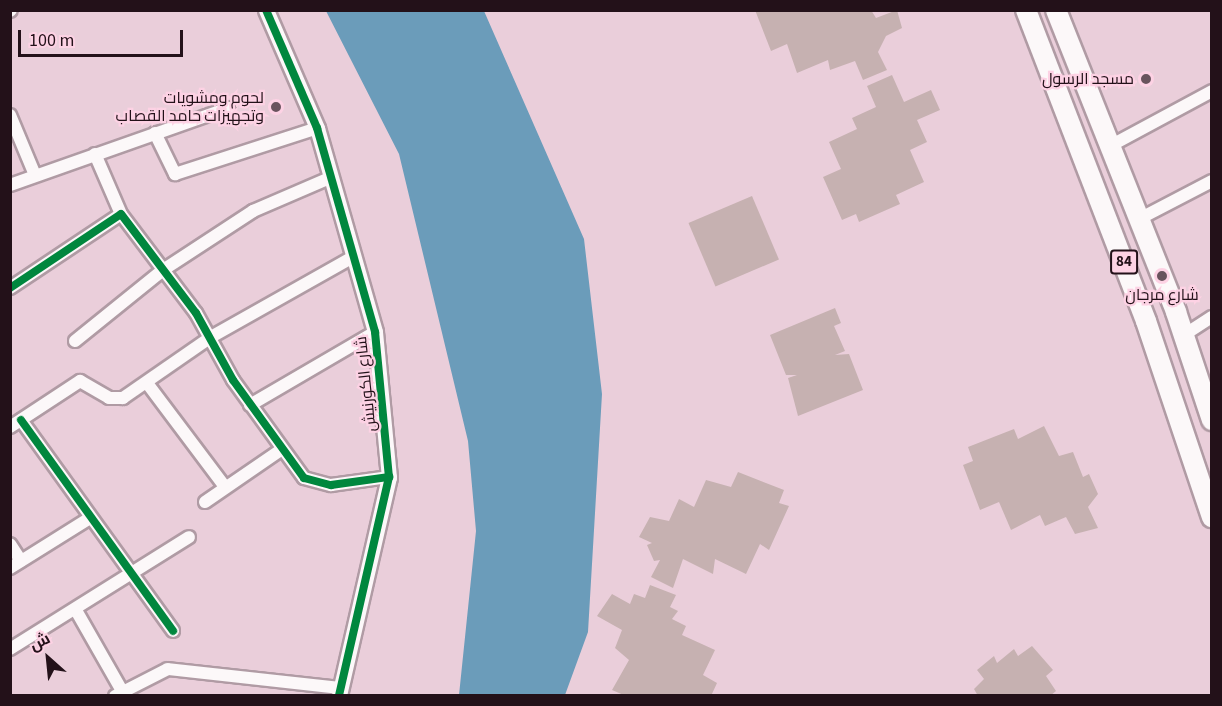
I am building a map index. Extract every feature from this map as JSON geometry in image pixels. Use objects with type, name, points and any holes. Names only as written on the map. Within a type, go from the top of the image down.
[{"type":"main road","name":"84","points":[[1026,10],[1146,321],[1212,517]]},
{"type":"main road","name":"84","points":[[1056,10],[1185,335],[1212,420]]},
{"type":"main road","points":[[1146,321],[1167,332],[1176,312]]},
{"type":"main road","points":[[1162,366],[1173,351],[1191,356]]},
{"type":"street","name":"شارع الكورنيش","points":[[266,10],[317,128],[375,332],[389,477],[340,692]]},
{"type":"street","points":[[1110,146],[1212,91]]},
{"type":"street","points":[[10,185],[229,108]]},
{"type":"street","points":[[10,115],[35,175]]},
{"type":"street","points":[[155,133],[175,174],[317,128]]},
{"type":"street","points":[[94,154],[121,214],[210,337],[250,405],[304,478],[315,484],[389,477]]},
{"type":"street","points":[[75,341],[163,270],[253,211],[332,177]]},
{"type":"street","points":[[1139,219],[1212,181]]},
{"type":"street","points":[[10,288],[121,214]]},
{"type":"street","points":[[173,631],[90,518],[16,423],[80,381],[115,400],[147,383],[210,337],[355,256]]},
{"type":"street","points":[[1185,335],[1212,317]]},
{"type":"street","points":[[250,405],[375,332]]},
{"type":"street","points":[[147,383],[225,488]]},
{"type":"street","points":[[205,502],[282,449]]},
{"type":"street","points":[[10,544],[16,564],[90,518]]},
{"type":"street","points":[[10,649],[77,612],[189,537]]},
{"type":"street","points":[[77,612],[119,693],[168,669],[340,692]]},
{"type":"water","points":[[326,11],[484,11],[584,239],[602,394],[588,632],[565,695],[459,695],[476,531],[468,441],[399,154]]},
{"type":"building","points":[[755,10],[871,10],[876,18],[897,10],[902,28],[886,36],[878,52],[887,70],[863,80],[855,61],[830,70],[828,60],[797,73],[787,44],[771,51]]},
{"type":"building","points":[[892,75],[904,102],[931,90],[940,110],[917,120],[927,142],[910,150],[924,182],[896,195],[900,204],[859,222],[856,214],[842,220],[823,177],[841,169],[829,142],[857,129],[852,118],[876,107],[867,86]]},
{"type":"building","points":[[752,196],[779,260],[715,286],[688,223]]},
{"type":"building","points":[[835,308],[841,323],[834,326],[845,351],[835,355],[849,354],[863,390],[798,416],[788,378],[797,375],[786,375],[770,335]]},
{"type":"building","points":[[1044,426],[1059,456],[1073,452],[1083,477],[1089,474],[1098,494],[1088,507],[1098,528],[1075,534],[1066,517],[1045,526],[1040,515],[1011,530],[999,502],[980,510],[963,465],[973,461],[968,447],[1014,429],[1018,439]]},
{"type":"building","points":[[738,472],[784,490],[779,503],[789,506],[769,550],[760,544],[746,574],[715,559],[713,574],[683,559],[673,588],[651,577],[660,560],[654,561],[647,545],[652,543],[639,537],[650,517],[669,521],[679,499],[694,507],[706,480],[731,487]]},
{"type":"building","points":[[650,585],[676,595],[670,607],[678,611],[672,619],[686,626],[682,635],[715,650],[703,675],[717,683],[711,696],[626,696],[612,690],[629,660],[615,648],[622,630],[597,616],[612,594],[630,604],[634,594],[645,598]]},
{"type":"building","points":[[1032,646],[1053,670],[1046,676],[1056,691],[1050,696],[978,696],[974,689],[984,679],[977,670],[994,656],[997,663],[1014,649],[1018,656]]},
{"type":"cycle path","points":[[266,10],[317,128],[375,332],[389,477],[339,696]]},
{"type":"cycle path","points":[[10,288],[121,214],[196,313],[233,380],[304,478],[331,485],[389,477]]},
{"type":"cycle path","points":[[21,420],[173,631]]},
{"type":"place","name":"مسجد الرسول","points":[[1146,79]]},
{"type":"place","name":"لحوم ومشويات وتجهيزات حامد القصاب","points":[[276,107]]},
{"type":"place","name":"شارع مرجان","points":[[1162,276]]}]
